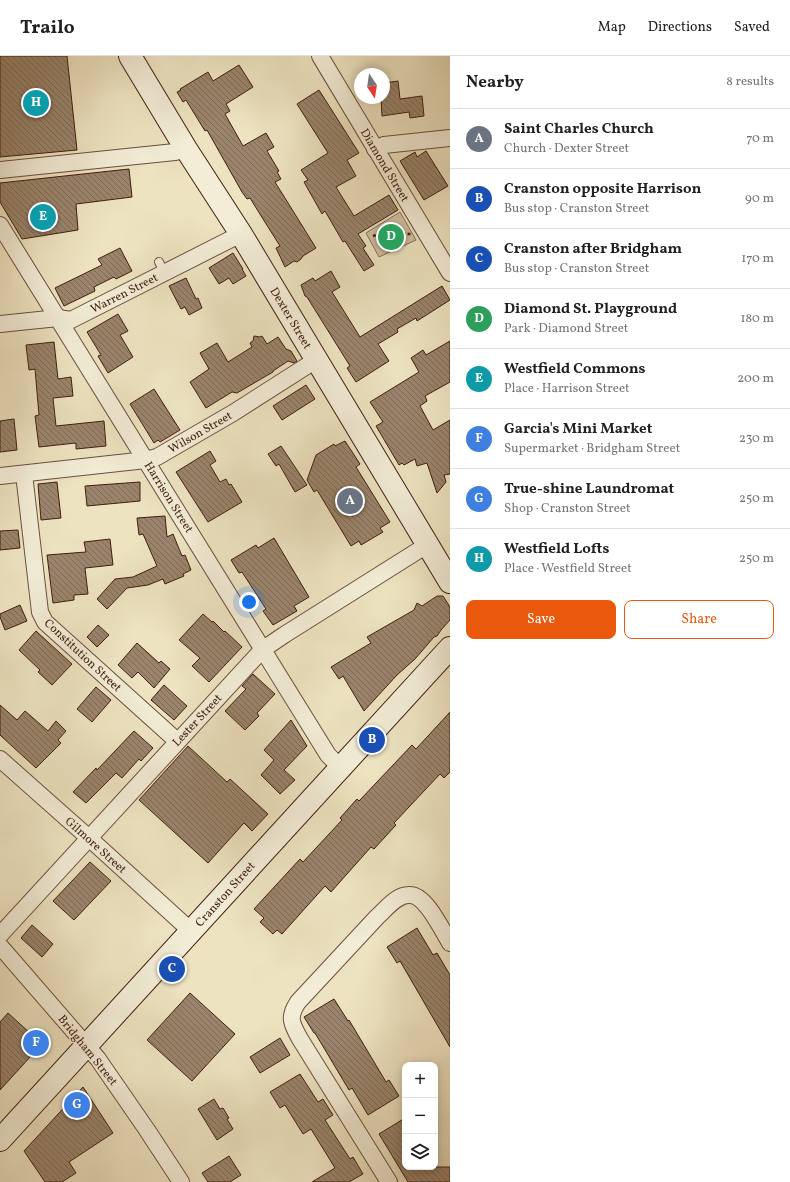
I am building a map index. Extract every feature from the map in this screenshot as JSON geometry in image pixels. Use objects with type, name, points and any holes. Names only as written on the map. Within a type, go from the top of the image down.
[{"type":"main road","name":"Dexter Street","points":[[130,56],[186,149],[202,179],[241,234],[450,582]]},
{"type":"main road","name":"Cranston Street","points":[[0,1140],[450,648]]},
{"type":"street","name":"Diamond Street","points":[[320,56],[450,273]]},
{"type":"street","points":[[375,149],[384,145],[450,138]]},
{"type":"street","points":[[0,170],[175,152],[186,149]]},
{"type":"street","name":"Harrison Street","points":[[0,225],[262,650],[328,755],[340,767]]},
{"type":"street","name":"Warren Street","points":[[0,324],[58,318],[71,320],[162,267],[241,234]]},
{"type":"street","name":"Wilson Street","points":[[0,476],[146,460],[157,457],[233,413],[316,360]]},
{"type":"street","name":"Constitution Street","points":[[24,474],[40,612],[45,622],[177,742]]},
{"type":"street","name":"Lester Street","points":[[0,935],[262,650],[428,545]]},
{"type":"street","name":"Gilmore Street","points":[[0,759],[191,931]]},
{"type":"street","points":[[389,1182],[300,1039],[293,1026],[291,1016],[298,1002],[382,912],[400,897],[410,894],[419,898],[428,907],[450,943]]},
{"type":"street","name":"Bridgham Street","points":[[0,946],[87,1046],[107,1072],[181,1182]]},
{"type":"path","points":[[373,236],[383,233],[415,235]]},
{"type":"shaded area","points":[[400,212],[416,240],[379,257],[366,233]]},
{"type":"building","points":[[0,56],[67,56],[77,150],[0,157]]},
{"type":"building","points":[[239,65],[253,87],[226,104],[230,111],[225,114],[243,146],[266,133],[274,147],[267,151],[279,171],[277,172],[281,179],[275,182],[316,248],[303,256],[297,262],[294,261],[285,267],[276,248],[280,246],[250,198],[247,199],[242,192],[207,130],[205,131],[186,100],[183,102],[177,92],[208,72],[213,81]]},
{"type":"building","points":[[398,81],[400,99],[422,96],[424,116],[410,118],[409,112],[382,116],[381,104],[390,104],[390,82]]},
{"type":"building","points":[[319,90],[359,153],[347,160],[356,176],[336,187],[354,216],[389,195],[398,210],[358,234],[366,246],[363,248],[374,265],[364,271],[345,241],[343,242],[325,211],[322,214],[304,182],[308,180],[301,170],[328,153],[297,104]]},
{"type":"building","points":[[426,151],[448,186],[424,200],[400,161],[415,152],[417,157]]},
{"type":"building","points":[[129,169],[132,197],[76,204],[78,230],[22,239],[0,202],[0,183]]},
{"type":"building","points":[[120,248],[132,271],[116,279],[114,277],[94,287],[95,291],[64,306],[55,288],[102,265],[98,259]]},
{"type":"building","points":[[233,253],[246,276],[233,284],[229,278],[219,284],[209,268]]},
{"type":"building","points":[[331,271],[340,287],[332,292],[360,337],[442,286],[450,300],[417,321],[416,318],[397,329],[398,332],[378,344],[389,361],[356,382],[347,368],[350,366],[305,296],[301,285],[313,278],[315,281]]},
{"type":"building","points":[[186,278],[202,308],[189,315],[185,307],[181,309],[169,286]]},
{"type":"building","points":[[118,314],[128,331],[120,335],[133,357],[108,373],[98,356],[101,355],[87,332]]},
{"type":"building","points":[[254,336],[262,336],[267,344],[278,337],[286,349],[291,351],[297,361],[294,363],[288,361],[273,372],[237,393],[232,392],[206,408],[190,382],[209,369],[200,353],[217,343],[228,362],[252,347],[250,343],[253,341]]},
{"type":"building","points":[[450,341],[450,382],[425,396],[427,401],[420,406],[433,430],[450,420],[450,474],[444,475],[446,482],[437,493],[427,463],[417,466],[415,459],[404,465],[402,463],[399,465],[376,426],[383,422],[370,402],[419,372],[411,358],[423,350],[426,355]]},
{"type":"building","points":[[54,342],[58,379],[71,377],[73,396],[53,398],[56,426],[104,421],[106,446],[76,449],[76,443],[39,447],[35,416],[39,415],[35,369],[29,370],[26,345]]},
{"type":"building","points":[[306,385],[315,399],[282,420],[273,406]]},
{"type":"building","points":[[154,389],[180,430],[160,442],[158,440],[154,443],[130,404]]},
{"type":"building","points":[[14,419],[17,450],[0,452],[0,421]]},
{"type":"building","points":[[345,441],[360,464],[356,467],[390,522],[380,528],[383,532],[361,545],[359,541],[351,546],[317,490],[314,492],[307,480],[316,455],[334,444],[335,446]]},
{"type":"building","points":[[281,446],[307,485],[295,492],[279,464],[276,466],[268,454]]},
{"type":"building","points":[[210,451],[216,461],[210,465],[220,482],[226,479],[229,485],[231,484],[242,502],[208,522],[176,472]]},
{"type":"building","points":[[57,482],[61,518],[41,520],[38,484]]},
{"type":"building","points":[[140,482],[140,501],[87,506],[85,486]]},
{"type":"building","points":[[165,516],[167,537],[173,534],[182,556],[185,555],[191,570],[183,574],[184,576],[165,584],[163,579],[148,585],[127,588],[107,609],[97,599],[115,579],[133,577],[157,566],[143,534],[139,535],[137,518]]},
{"type":"building","points":[[18,530],[20,548],[0,550],[0,531]]},
{"type":"building","points":[[274,538],[309,597],[294,606],[297,611],[273,625],[263,611],[266,609],[242,572],[239,573],[231,560],[256,545],[258,548]]},
{"type":"building","points":[[110,539],[113,565],[85,568],[88,594],[74,595],[74,600],[53,603],[47,555],[86,552],[84,542]]},
{"type":"building","points":[[437,596],[443,596],[450,607],[450,620],[437,636],[434,637],[415,659],[397,675],[364,711],[343,676],[339,679],[331,667],[371,643],[367,637],[414,610],[417,603],[422,606]]},
{"type":"building","points":[[20,605],[27,621],[5,630],[0,614]]},
{"type":"building","points":[[203,614],[224,632],[225,631],[242,647],[209,682],[192,666],[200,658],[179,640]]},
{"type":"building","points":[[98,625],[109,635],[97,647],[87,637]]},
{"type":"building","points":[[36,631],[72,664],[52,685],[38,672],[40,670],[19,650]]},
{"type":"building","points":[[137,643],[159,663],[161,661],[170,669],[154,688],[138,672],[132,678],[118,665]]},
{"type":"building","points":[[253,674],[275,694],[257,713],[259,716],[245,730],[225,711],[246,689],[242,686]]},
{"type":"building","points":[[164,685],[187,706],[174,720],[151,700]]},
{"type":"building","points":[[96,687],[111,700],[92,722],[77,709]]},
{"type":"building","points":[[0,705],[17,720],[25,711],[48,731],[56,721],[66,731],[58,740],[61,743],[36,768],[0,735]]},
{"type":"building","points":[[450,712],[450,772],[444,778],[440,774],[394,823],[396,825],[374,849],[371,847],[331,892],[325,886],[282,934],[277,930],[273,934],[260,922],[264,918],[254,909],[300,859],[303,862],[342,820],[340,818],[357,799],[359,801],[412,745],[416,749]]},
{"type":"building","points":[[291,720],[307,746],[284,770],[295,780],[280,794],[261,775],[274,760],[264,750]]},
{"type":"building","points":[[134,731],[153,748],[141,761],[139,759],[122,778],[116,773],[86,803],[73,792],[96,768],[97,770]]},
{"type":"building","points":[[188,746],[227,782],[230,779],[268,814],[252,831],[244,823],[208,863],[139,800]]},
{"type":"building","points":[[90,862],[111,881],[74,920],[53,901]]},
{"type":"building","points":[[32,925],[53,944],[42,957],[21,938]]},
{"type":"building","points":[[417,928],[433,955],[437,953],[450,975],[450,1047],[400,961],[397,963],[387,947]]},
{"type":"building","points":[[190,993],[235,1034],[192,1081],[147,1040]]},
{"type":"building","points":[[334,999],[348,1021],[349,1020],[386,1082],[389,1080],[399,1096],[368,1115],[352,1088],[349,1090],[304,1017]]},
{"type":"building","points":[[8,1013],[42,1044],[0,1090],[0,1022]]},
{"type":"building","points":[[280,1038],[290,1055],[260,1073],[250,1057]]},
{"type":"building","points":[[300,1074],[318,1102],[323,1099],[333,1115],[325,1120],[350,1159],[353,1157],[363,1174],[349,1182],[312,1182],[335,1168],[311,1129],[303,1134],[285,1105],[280,1108],[270,1092]]},
{"type":"building","points":[[83,1087],[113,1133],[69,1162],[76,1173],[62,1182],[45,1182],[24,1151]]},
{"type":"building","points":[[214,1099],[220,1109],[223,1108],[233,1129],[217,1140],[198,1109]]},
{"type":"building","points":[[402,1120],[402,1170],[438,1170],[438,1167],[450,1167],[450,1182],[408,1182],[379,1134]]},
{"type":"building","points":[[229,1156],[241,1175],[230,1182],[208,1182],[202,1173]]},
{"type":"place","name":"Westfield Lofts","points":[[36,103]]},
{"type":"place","name":"Westfield Commons","points":[[43,217]]},
{"type":"place","name":"Diamond St. Playground","points":[[391,237]]},
{"type":"place","name":"Saint Charles Church","points":[[350,501]]},
{"type":"place","name":"Cranston opposite Harrison","points":[[372,740]]},
{"type":"place","name":"Cranston after Bridgham","points":[[172,969]]},
{"type":"place","name":"Garcia's Mini Market","points":[[36,1043]]},
{"type":"place","name":"True-shine Laundromat","points":[[77,1105]]}]
